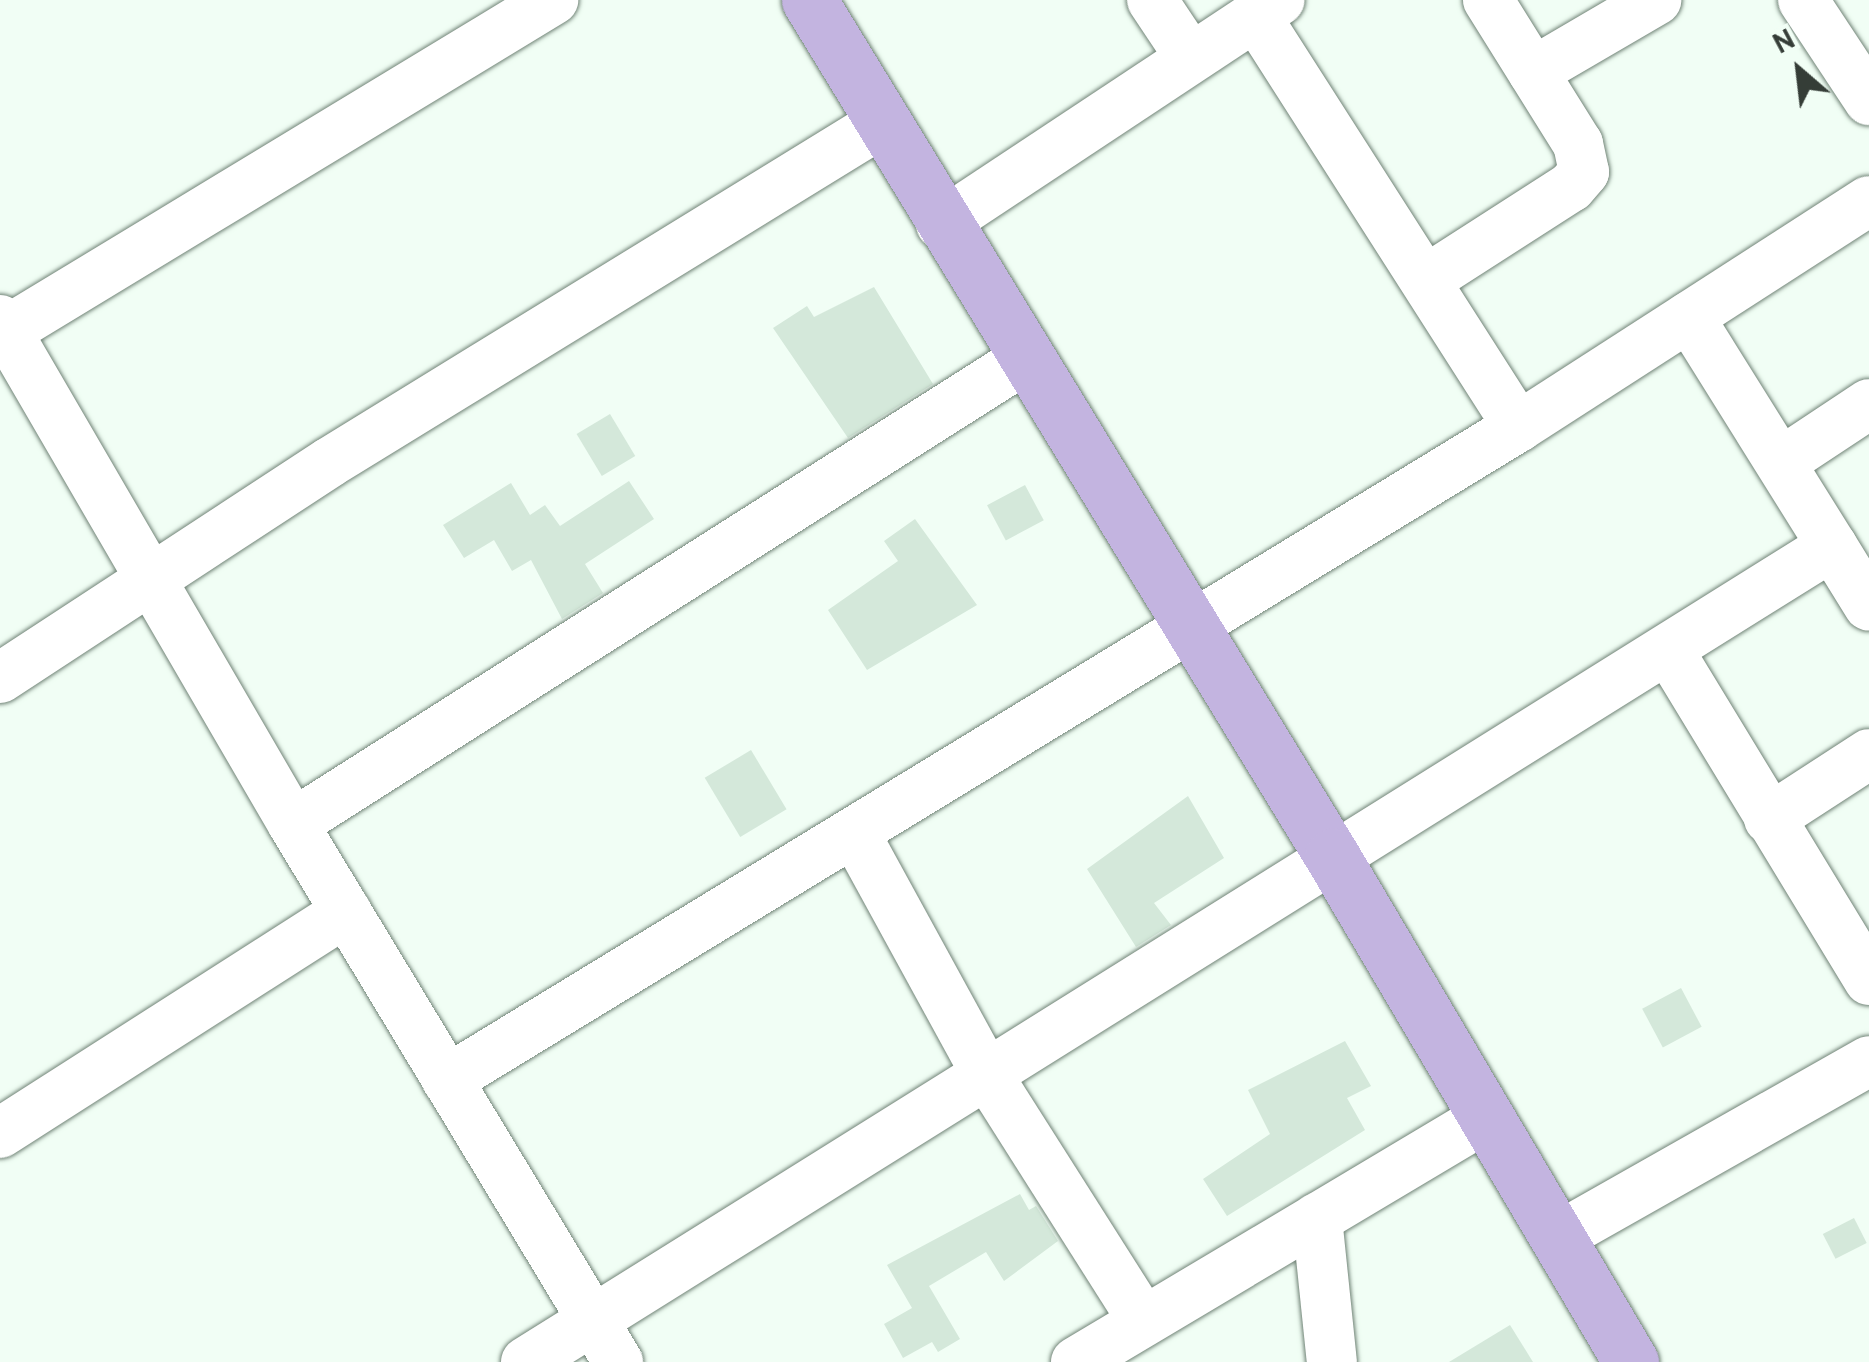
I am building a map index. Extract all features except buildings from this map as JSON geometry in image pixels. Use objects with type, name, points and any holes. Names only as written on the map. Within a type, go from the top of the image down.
[{"type":"main road","points":[[809,0],[941,224],[1332,856],[1631,1362]]},
{"type":"street","points":[[553,0],[2,329],[346,912],[618,1362]]},
{"type":"street","points":[[1152,0],[1190,57]]},
{"type":"street","points":[[1426,280],[1571,187],[1584,172],[1578,144],[1488,0]]},
{"type":"street","points":[[1533,72],[1656,0]]},
{"type":"street","points":[[1804,0],[1869,100]]},
{"type":"street","points":[[941,224],[1267,8],[1426,280],[1518,426]]},
{"type":"street","points":[[0,678],[330,462],[880,124]]},
{"type":"street","points":[[447,1080],[1518,426],[1869,201]]},
{"type":"street","points":[[1689,317],[1783,461],[1869,606]]},
{"type":"street","points":[[294,824],[1025,359]]},
{"type":"street","points":[[1783,461],[1869,404]]},
{"type":"street","points":[[526,1362],[1832,546]]},
{"type":"street","points":[[1669,651],[1869,980]]},
{"type":"street","points":[[1769,818],[1869,754]]},
{"type":"street","points":[[855,834],[986,1072],[1142,1320]]},
{"type":"street","points":[[0,1133],[346,912]]},
{"type":"street","points":[[1558,1237],[1869,1061]]},
{"type":"street","points":[[1076,1362],[1486,1117]]},
{"type":"street","points":[[1317,1218],[1332,1362]]}]
